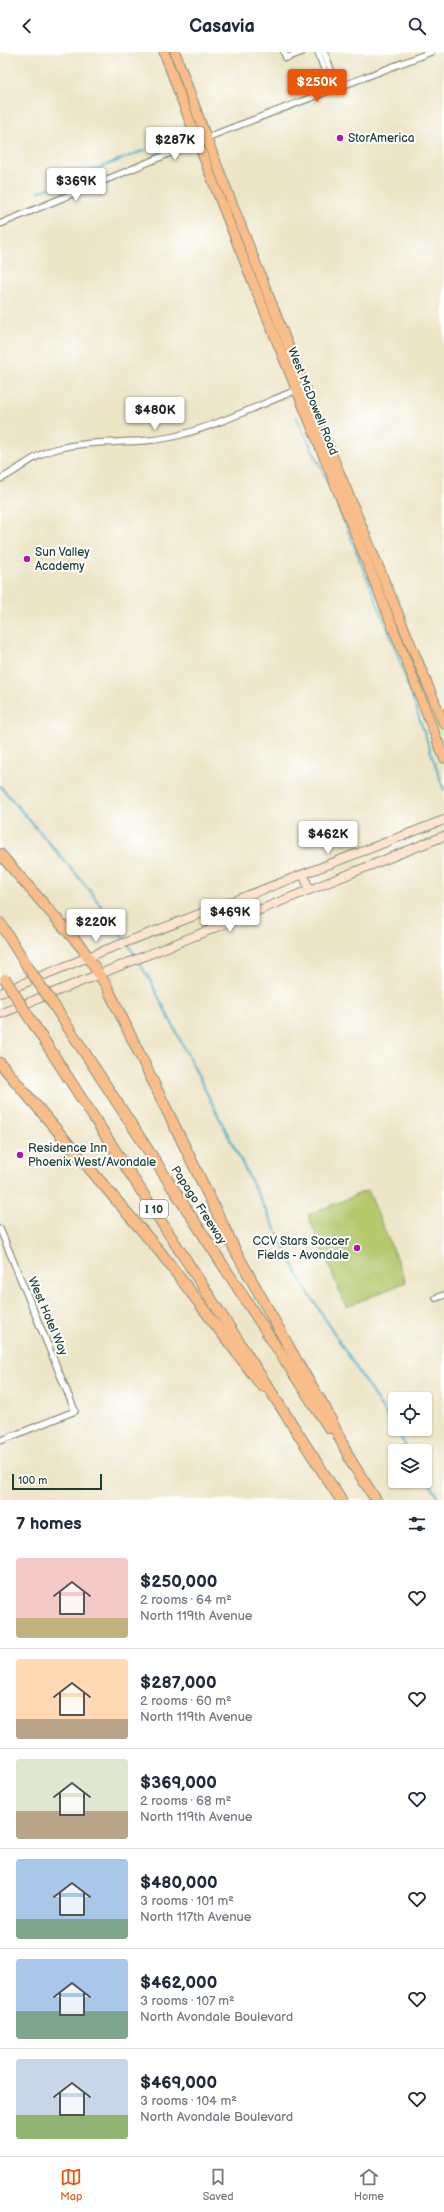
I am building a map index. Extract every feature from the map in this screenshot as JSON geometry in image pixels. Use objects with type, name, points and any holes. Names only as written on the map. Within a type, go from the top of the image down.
[{"type":"highway","points":[[0,854],[89,957],[100,975],[236,1252],[300,1367],[324,1406],[354,1467]]},
{"type":"highway","name":"Papago Freeway","points":[[0,923],[376,1500]]},
{"type":"highway","name":"I 10","points":[[2,975],[279,1405],[342,1500]]},
{"type":"highway","points":[[0,1063],[161,1253],[254,1378],[279,1405]]},
{"type":"main road","name":"West McDowell Road","points":[[164,52],[197,142],[296,391],[397,634],[444,758]]},
{"type":"main road","name":"West McDowell Road","points":[[175,52],[206,137],[305,387],[444,724]]},
{"type":"main road","points":[[0,993],[89,957],[444,820]]},
{"type":"main road","points":[[0,1014],[122,967],[444,836]]},
{"type":"main road","points":[[304,875],[309,890]]},
{"type":"street","points":[[285,55],[302,52]]},
{"type":"street","points":[[318,52],[329,83],[334,88]]},
{"type":"street","points":[[324,52],[335,80],[334,88]]},
{"type":"street","points":[[0,224],[206,137],[431,52]]},
{"type":"street","points":[[0,479],[12,474],[34,457],[55,449],[103,442],[155,440],[179,436],[305,387]]},
{"type":"street","name":"West Hotel Way","points":[[0,1229],[75,1411],[0,1441]]},
{"type":"street","points":[[436,1298],[444,1295]]},
{"type":"green space","name":"CCV Stars Soccer Fields - Avondale","points":[[368,1190],[406,1282],[346,1307],[308,1215]]},
{"type":"waterway","points":[[83,174],[145,150]]},
{"type":"waterway","points":[[39,192],[72,179]]},
{"type":"waterway","points":[[296,416],[330,486],[394,645],[444,790]]},
{"type":"waterway","points":[[0,786],[88,888],[125,940]]},
{"type":"waterway","points":[[128,944],[136,957]]},
{"type":"waterway","points":[[138,961],[150,980],[303,1284],[405,1444]]},
{"type":"waterway","points":[[432,1487],[440,1500]]},
{"type":"place","name":"StorAmerica","points":[[340,138]]},
{"type":"place","name":"Sun Valley Academy","points":[[27,559]]},
{"type":"place","name":"Residence Inn Phoenix West/Avondale","points":[[20,1155]]},
{"type":"place","name":"CCV Stars Soccer Fields - Avondale","points":[[357,1248]]}]
